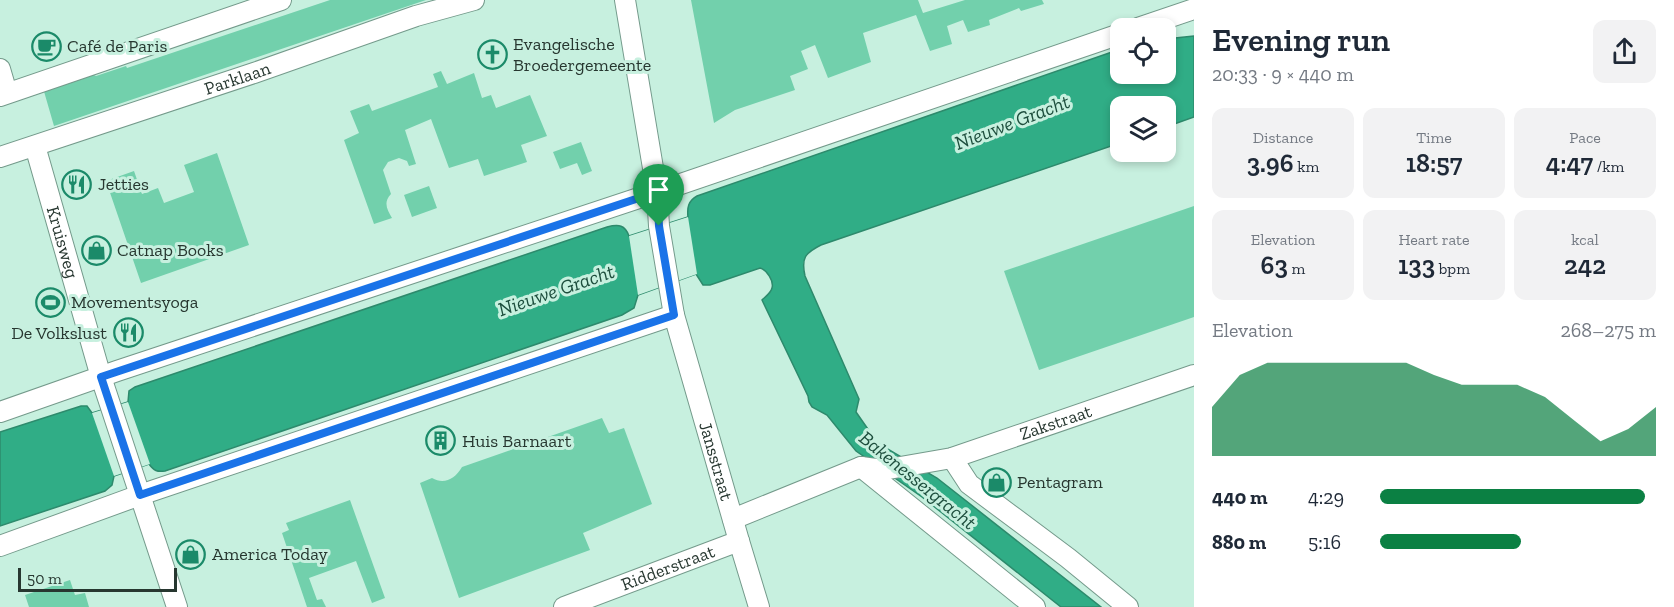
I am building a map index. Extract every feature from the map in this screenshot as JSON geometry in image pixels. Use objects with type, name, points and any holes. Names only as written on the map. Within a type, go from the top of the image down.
[{"type":"street","points":[[0,69],[4,94],[280,0]]},
{"type":"street","name":"Parklaan","points":[[0,157],[254,73],[416,16],[474,0]]},
{"type":"street","name":"Jansstraat","points":[[625,0],[657,192],[659,226],[674,315],[759,607]]},
{"type":"street","points":[[1167,18],[1194,9]]},
{"type":"street","points":[[0,412],[1110,37]]},
{"type":"street","name":"Kruisweg","points":[[35,146],[101,377],[177,607]]},
{"type":"street","points":[[0,546],[140,495],[674,315]]},
{"type":"street","name":"Zakstraat","points":[[861,467],[883,470],[952,458],[1194,375]]},
{"type":"street","points":[[952,458],[969,484],[1068,558],[1128,607]]},
{"type":"street","points":[[734,519],[861,467],[1035,607]]},
{"type":"street","name":"Ridderstraat","points":[[564,607],[739,541]]},
{"type":"shaded area","points":[[330,0],[426,0],[54,126],[43,88],[88,72],[96,76],[126,66],[127,68]]},
{"type":"shaded area","points":[[691,0],[918,0],[923,13],[965,0],[1042,0],[1044,4],[1021,11],[1019,8],[989,20],[990,25],[968,32],[963,20],[947,26],[952,44],[930,51],[916,15],[863,33],[871,62],[828,78],[815,45],[801,51],[808,69],[790,76],[795,90],[735,110],[714,123]]},
{"type":"shaded area","points":[[441,71],[447,84],[474,73],[482,98],[491,95],[496,108],[530,95],[547,136],[521,145],[527,162],[484,176],[478,159],[449,168],[431,119],[405,130],[416,164],[409,166],[407,161],[399,158],[388,162],[383,170],[391,194],[386,203],[392,218],[374,224],[344,140],[359,133],[350,111],[369,104],[372,111],[438,87],[433,74]]},
{"type":"shaded area","points":[[581,142],[592,171],[582,175],[577,163],[560,169],[553,152]]},
{"type":"shaded area","points":[[217,153],[249,245],[141,283],[106,181],[134,171],[142,194],[158,188],[164,203],[194,192],[184,165]]},
{"type":"shaded area","points":[[429,186],[437,208],[412,217],[404,195]]},
{"type":"shaded area","points":[[1194,206],[1194,317],[1039,370],[1004,271]]},
{"type":"shaded area","points":[[602,418],[609,433],[624,428],[652,504],[583,533],[590,550],[459,598],[420,483],[432,478],[441,481],[449,480],[462,467]]},
{"type":"shaded area","points":[[350,500],[385,598],[372,603],[356,561],[309,578],[317,600],[322,599],[326,607],[307,607],[282,533],[289,530],[286,523]]},
{"type":"shaded area","points":[[70,580],[75,595],[85,593],[89,607],[29,607],[25,595]]},
{"type":"water","points":[[1194,36],[1194,117],[1176,123],[1176,96],[1110,96],[1110,146],[821,245],[811,251],[804,260],[805,276],[859,399],[856,412],[874,441],[937,478],[1101,607],[1061,607],[922,497],[856,451],[827,415],[812,407],[809,402],[762,300],[770,292],[772,285],[767,273],[760,268],[710,285],[703,285],[696,274],[638,295],[634,308],[622,315],[165,471],[156,470],[149,464],[114,476],[112,485],[105,491],[0,526],[0,432],[81,406],[87,406],[92,413],[128,402],[129,391],[135,387],[607,227],[621,226],[629,236],[688,217],[689,205],[697,196],[1110,53],[1110,84],[1176,84],[1176,38]]},
{"type":"pier","points":[[688,217],[697,274],[638,295],[629,236]]},
{"type":"pier","points":[[128,402],[150,464],[114,476],[92,413]]},
{"type":"place","name":"Café de Paris","points":[[46,46]]},
{"type":"place","name":"Evangelische Broedergemeente","points":[[492,54]]},
{"type":"place","name":"Jetties","points":[[77,184]]},
{"type":"place","name":"Catnap Books","points":[[96,250]]},
{"type":"place","name":"Movementsyoga","points":[[50,302]]},
{"type":"place","name":"De Volkslust","points":[[128,333]]},
{"type":"place","name":"Huis Barnaart","points":[[441,441]]},
{"type":"place","name":"Pentagram","points":[[996,482]]},
{"type":"place","name":"America Today","points":[[191,554]]},
{"type":"route","points":[[657,192],[659,226],[674,315],[140,495],[101,377],[657,192]]},
{"type":"water label","name":"Nieuwe Gracht","points":[[1012,122]]},
{"type":"water label","name":"Nieuwe Gracht","points":[[556,290]]},
{"type":"water label","name":"Bakenessergracht","points":[[918,480]]}]
